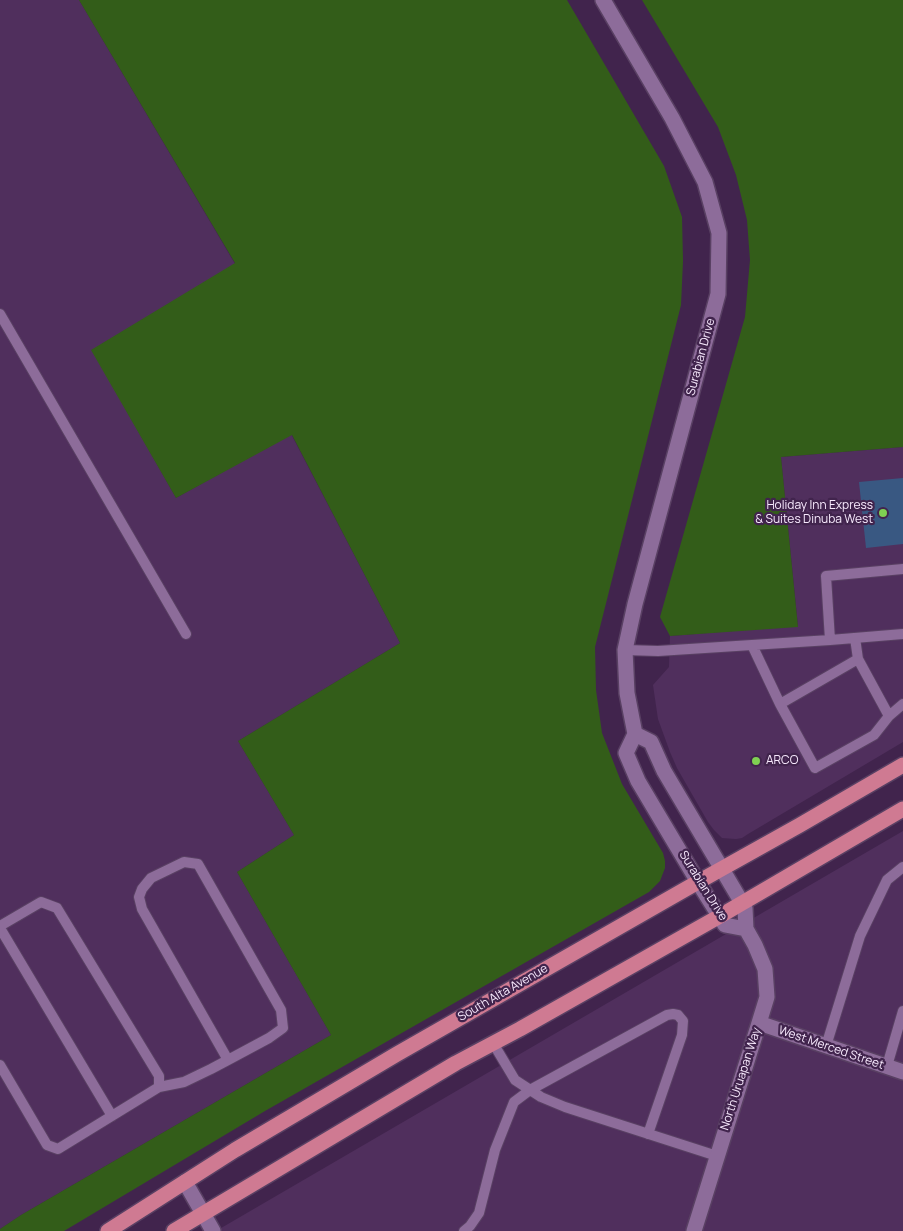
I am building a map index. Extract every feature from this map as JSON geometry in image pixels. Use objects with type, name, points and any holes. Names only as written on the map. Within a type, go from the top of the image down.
[{"type":"main road","name":"South Alta Avenue","points":[[108,1231],[235,1150],[380,1064],[903,765]]},
{"type":"main road","points":[[174,1231],[398,1096],[720,916],[903,809]]},
{"type":"street","name":"Surabian Drive","points":[[602,0],[672,118],[705,182],[719,233],[718,294],[635,604],[625,650],[627,693],[635,734],[626,753],[638,781],[725,925],[746,929],[745,908],[664,771],[651,742],[635,734]]},
{"type":"street","name":"North Uruapan Way","points":[[694,1231],[767,997],[765,969],[746,929]]},
{"type":"street","name":"West Merced Street","points":[[759,1023],[903,1072]]},
{"type":"street","points":[[185,1182],[213,1231]]},
{"type":"lane","points":[[0,314],[186,634]]},
{"type":"lane","points":[[830,640],[826,576],[903,569]]},
{"type":"lane","points":[[625,650],[658,651],[903,634]]},
{"type":"lane","points":[[855,638],[858,659],[889,716]]},
{"type":"lane","points":[[752,645],[780,704],[815,768],[874,735],[889,716],[903,704]]},
{"type":"lane","points":[[780,704],[858,659]]},
{"type":"lane","points":[[0,1065],[47,1144],[58,1149],[159,1087],[184,1082],[228,1060],[269,1038],[283,1028],[282,1010],[198,864],[184,862],[151,878],[142,889],[140,897],[142,909],[228,1060]]},
{"type":"lane","points":[[826,1046],[860,936],[887,880],[903,867]]},
{"type":"lane","points":[[112,1116],[0,927],[41,902],[57,908],[159,1076],[159,1087]]},
{"type":"lane","points":[[887,1066],[903,1011]]},
{"type":"lane","points":[[464,1231],[479,1213],[495,1150],[514,1102],[530,1090],[673,1014],[683,1021],[682,1036],[648,1134]]},
{"type":"lane","points":[[494,1043],[515,1080],[541,1097],[565,1107],[717,1156]]},
{"type":"shaded area","points":[[0,0],[79,0],[235,264],[92,350],[176,498],[291,434],[400,643],[238,741],[294,835],[237,872],[331,1035],[0,1229]]},
{"type":"shaded area","points":[[903,447],[903,742],[742,838],[722,838],[708,822],[677,768],[658,719],[653,685],[669,667],[670,636],[798,626],[781,457]]},
{"type":"shaded area","points":[[903,831],[903,1231],[216,1231]]},
{"type":"green space","points":[[79,0],[567,0],[664,166],[682,217],[681,305],[595,647],[596,690],[602,733],[622,784],[663,853],[665,868],[660,881],[649,892],[265,1111],[64,1231],[0,1231],[0,1229],[21,1215],[331,1035],[237,872],[294,835],[238,741],[400,643],[292,435],[176,498],[91,350],[235,263]]},
{"type":"green space","points":[[642,0],[903,0],[903,447],[781,457],[798,627],[670,636],[660,617],[745,317],[750,260],[747,220],[736,175],[718,127]]},
{"type":"building","name":"Holiday Inn Express & Suites Dinuba West","points":[[903,478],[903,544],[866,548],[859,482]]},
{"type":"place","name":"Holiday Inn Express & Suites Dinuba West","points":[[883,513]]},
{"type":"place","name":"ARCO","points":[[756,761]]}]
